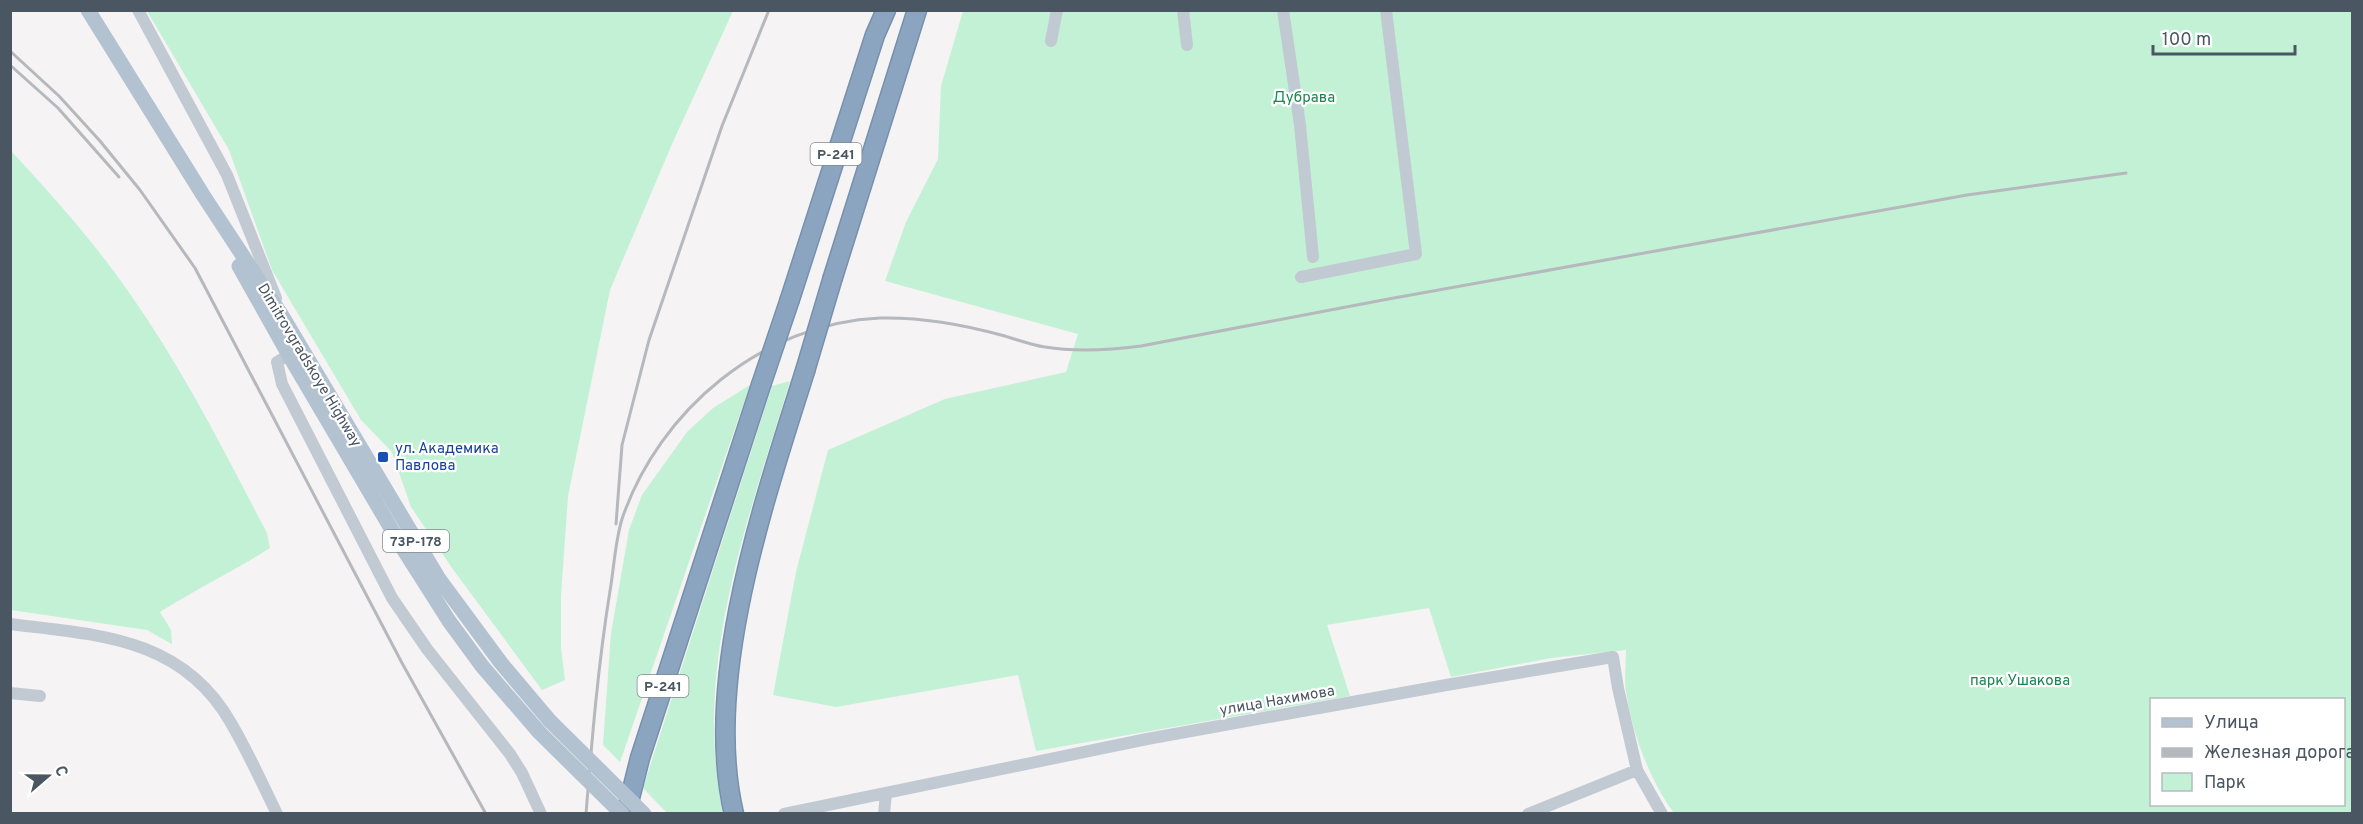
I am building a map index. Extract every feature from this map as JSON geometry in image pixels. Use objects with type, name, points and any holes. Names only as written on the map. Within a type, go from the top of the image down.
[{"type":"highway","name":"Р-241","points":[[624,813],[875,35],[886,10]]},
{"type":"highway","name":"Р-241","points":[[734,813],[727,766],[726,724],[730,673],[761,513],[917,10]]},
{"type":"main road","name":"Dimitrovgradskoye Highway","points":[[88,10],[202,195],[281,314],[295,351]]},
{"type":"main road","name":"Dimitrovgradskoye Highway","points":[[202,195],[244,275],[295,351],[402,547],[449,621],[482,666],[544,726],[644,813]]},
{"type":"main road","name":"Dimitrovgradskoye Highway","points":[[544,726],[624,813]]},
{"type":"street","points":[[138,10],[227,175],[281,314]]},
{"type":"street","points":[[1051,41],[1057,10]]},
{"type":"street","points":[[1183,10],[1187,45]]},
{"type":"street","points":[[1283,10],[1300,125],[1313,256]]},
{"type":"street","points":[[1301,277],[1416,254],[1386,10]]},
{"type":"street","points":[[224,228],[236,234],[248,225]]},
{"type":"street","points":[[295,351],[277,362],[282,384],[383,582],[427,649],[510,754],[541,813]]},
{"type":"street","points":[[10,624],[112,638],[145,647],[184,670],[220,706],[231,722],[277,813]]},
{"type":"street","name":"улица Нахимова","points":[[784,813],[1158,737],[1613,657],[1637,770],[1662,813]]},
{"type":"street","points":[[10,693],[40,696]]},
{"type":"street","points":[[1528,813],[1637,770]]},
{"type":"street","points":[[884,813],[886,794]]},
{"type":"green space","points":[[147,11],[733,11],[672,144],[610,290],[568,496],[561,596],[561,648],[565,680],[542,690],[452,568],[411,507],[392,452],[361,420],[272,270],[229,150]]},
{"type":"green space","points":[[963,11],[2352,11],[2352,813],[1674,813],[1657,786],[1643,756],[1633,724],[1625,687],[1626,650],[1551,658],[1451,677],[1429,608],[1327,625],[1350,696],[1036,751],[1018,675],[836,707],[773,695],[796,572],[828,450],[945,399],[1066,372],[1078,334],[885,281],[906,222],[938,159],[941,86]]},
{"type":"green space","points":[[11,151],[87,237],[115,272],[148,320],[202,410],[267,533],[270,548],[160,612],[171,630],[172,644],[147,630],[11,610]]},
{"type":"green space","points":[[790,381],[742,540],[729,594],[720,648],[714,703],[715,758],[723,813],[667,813],[643,788],[772,386]]},
{"type":"green space","points":[[750,385],[620,762],[603,745],[611,633],[629,530],[642,495],[687,432],[713,408]]},
{"type":"railway","points":[[616,524],[622,445],[649,340],[722,126],[769,10]]},
{"type":"railway","points":[[10,51],[59,96],[100,141],[140,190],[195,268],[402,663],[486,814]]},
{"type":"railway","points":[[10,65],[58,108],[119,177]]},
{"type":"railway","points":[[586,814],[599,674],[616,546],[622,519],[639,479],[661,442],[689,409],[721,380],[757,355],[796,336],[837,324],[896,318],[956,325],[1057,349],[1117,349],[1967,195],[2126,173]]},
{"type":"place","name":"ул. Академика Павлова","points":[[383,457]]},
{"type":"park label","name":"Дубрава","points":[[1304,97]]},
{"type":"park label","name":"парк Ушакова","points":[[2020,680]]}]
